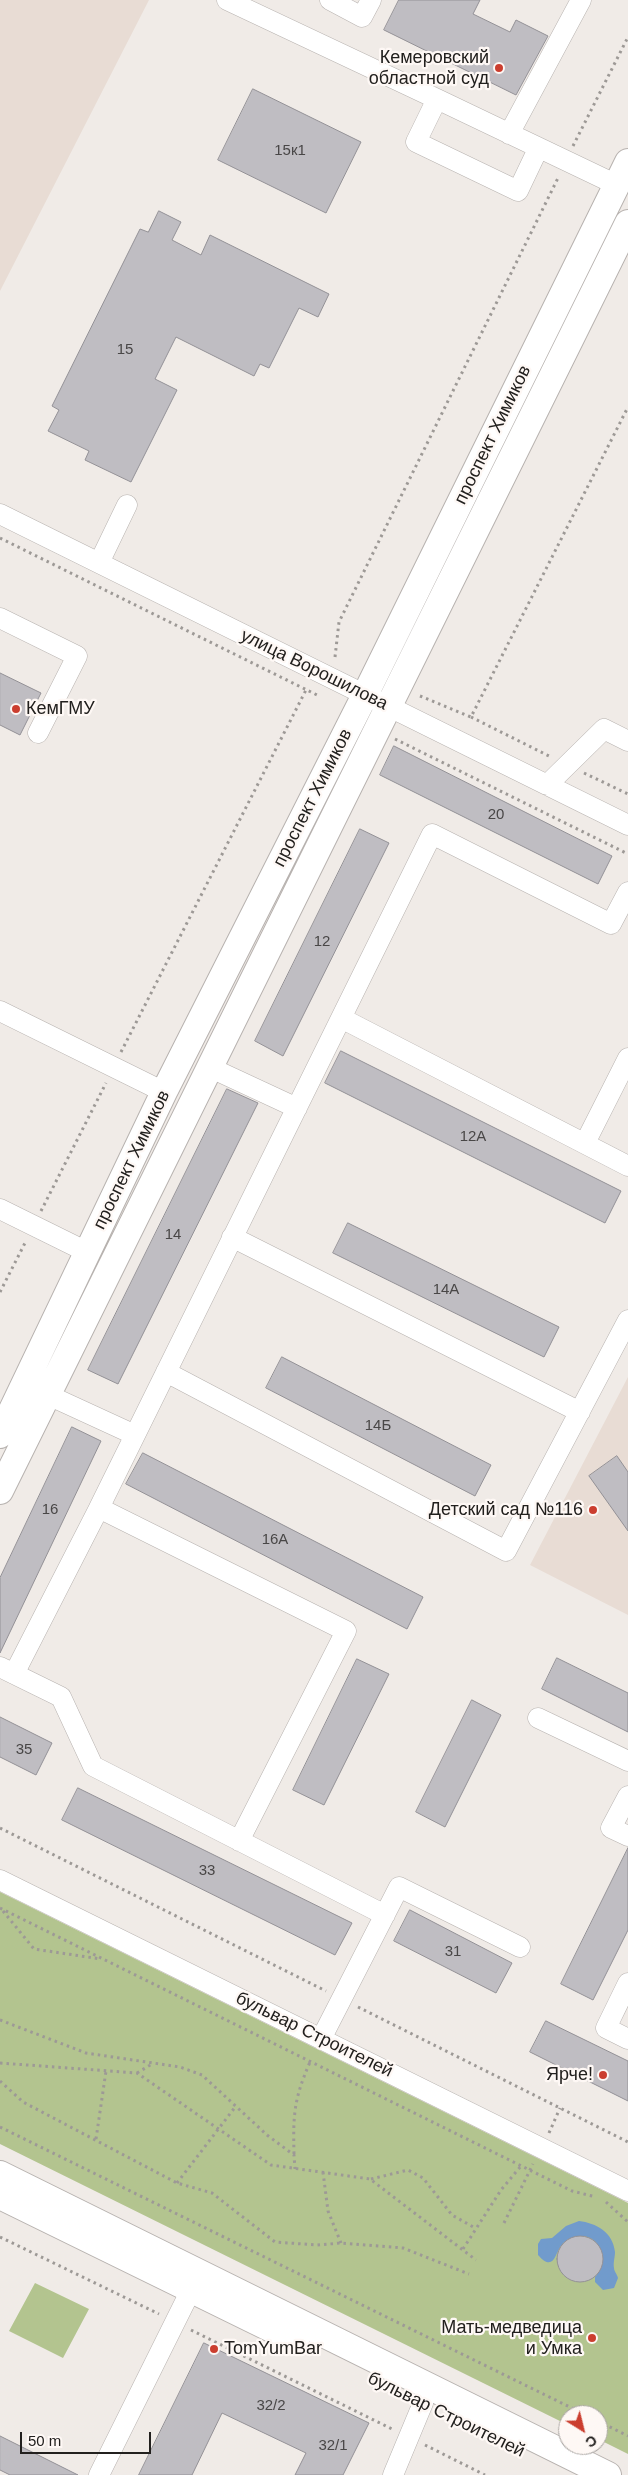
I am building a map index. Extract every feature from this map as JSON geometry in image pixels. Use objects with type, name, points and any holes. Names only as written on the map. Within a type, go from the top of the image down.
[{"type":"main road","name":"проспект Химиков","points":[[0,1435],[164,1092],[365,695],[622,174]]},
{"type":"main road","name":"проспект Химиков","points":[[0,1491],[628,223]]},
{"type":"main road","name":"бульвар Строителей","points":[[0,2174],[608,2475]]},
{"type":"main road","name":"бульвар Строителей","points":[[0,2196],[570,2475]]},
{"type":"street","points":[[226,0],[538,149],[566,161],[622,174]]},
{"type":"street","points":[[330,0],[362,17],[370,0]]},
{"type":"street","points":[[509,134],[581,0]]},
{"type":"street","points":[[436,99],[416,142],[518,191],[538,149]]},
{"type":"street","points":[[99,563],[127,505]]},
{"type":"street","name":"улица Ворошилова","points":[[0,514],[628,826]]},
{"type":"street","points":[[0,618],[77,656],[38,733]]},
{"type":"street","points":[[546,785],[604,728],[628,741]]},
{"type":"street","points":[[385,1915],[93,1766],[61,1697],[7,1671],[99,1508],[432,834],[620,929],[628,892]]},
{"type":"street","points":[[0,1011],[164,1092]]},
{"type":"street","points":[[341,1018],[628,1166]]},
{"type":"street","points":[[585,1143],[628,1058]]},
{"type":"street","points":[[211,1068],[297,1108]]},
{"type":"street","points":[[0,1209],[87,1252]]},
{"type":"street","points":[[232,1238],[580,1412]]},
{"type":"street","points":[[166,1372],[506,1551],[628,1320]]},
{"type":"street","points":[[48,1395],[135,1435]]},
{"type":"street","points":[[99,1508],[346,1631],[239,1841]]},
{"type":"street","points":[[538,1718],[628,1761]]},
{"type":"street","points":[[628,1796],[612,1828],[628,1836]]},
{"type":"street","name":"бульвар Строителей","points":[[0,1880],[628,2191]]},
{"type":"street","points":[[321,2039],[399,1887],[520,1947]]},
{"type":"street","points":[[628,1983],[606,2028],[628,2039]]},
{"type":"street","points":[[99,2475],[192,2290]]},
{"type":"street","points":[[392,2475],[423,2403]]},
{"type":"path","points":[[335,657],[339,622],[628,37]]},
{"type":"path","points":[[420,696],[471,717],[628,407]]},
{"type":"path","points":[[0,538],[317,695]]},
{"type":"path","points":[[0,1292],[306,690]]},
{"type":"path","points":[[392,737],[628,854]]},
{"type":"path","points":[[0,1828],[628,2142]]},
{"type":"path","points":[[0,1909],[34,1949],[104,1960]]},
{"type":"path","points":[[0,1909],[572,2192],[603,2199],[628,2222]]},
{"type":"path","points":[[0,2020],[86,2053],[180,2067],[202,2074],[267,2134],[294,2155]]},
{"type":"path","points":[[295,2169],[293,2117],[297,2092],[310,2062]]},
{"type":"path","points":[[0,2063],[137,2073],[271,2165],[370,2179],[408,2170],[423,2178],[452,2215],[475,2228]]},
{"type":"path","points":[[137,2073],[153,2064]]},
{"type":"path","points":[[96,2139],[106,2071]]},
{"type":"path","points":[[0,2080],[23,2102],[96,2139],[177,2184],[212,2193],[276,2242],[317,2245],[342,2243],[403,2248],[469,2274]]},
{"type":"path","points":[[177,2184],[236,2106]]},
{"type":"path","points":[[547,2137],[560,2108]]},
{"type":"path","points":[[0,2127],[566,2405]]},
{"type":"path","points":[[504,2222],[537,2157]]},
{"type":"path","points":[[462,2249],[501,2190],[521,2166]]},
{"type":"path","points":[[323,2172],[328,2211],[342,2243]]},
{"type":"path","points":[[370,2179],[476,2260]]},
{"type":"path","points":[[0,2237],[485,2475]]},
{"type":"path","points":[[608,2426],[628,2436]]},
{"type":"shaded area","points":[[0,0],[149,0],[0,291]]},
{"type":"shaded area","name":"Детский сад №116","points":[[628,1377],[628,1615],[530,1565]]},
{"type":"green space","points":[[0,1892],[628,2203],[628,2454],[608,2444],[608,2405],[558,2405],[558,2420],[0,2144]]},
{"type":"green space","points":[[35,2283],[89,2309],[63,2358],[9,2331]]},
{"type":"water","points":[[579,2221],[597,2226],[611,2239],[615,2252],[614,2269],[618,2278],[614,2288],[603,2290],[595,2282],[602,2258],[598,2246],[588,2237],[581,2236],[567,2240],[551,2262],[543,2260],[538,2255],[538,2244],[541,2239],[552,2238],[566,2226]]},
{"type":"building","name":"Кемеровский областной суд","points":[[399,0],[480,0],[473,14],[510,32],[516,20],[548,36],[516,95],[384,30]]},
{"type":"building","points":[[253,89],[361,142],[326,213],[218,160]]},
{"type":"building","points":[[159,211],[181,222],[172,240],[201,255],[210,235],[329,294],[318,317],[299,308],[269,368],[260,364],[254,376],[176,337],[155,379],[177,390],[131,482],[85,460],[89,451],[48,431],[59,410],[52,406],[140,229],[148,232]]},
{"type":"building","name":"КемГМУ","points":[[0,673],[41,693],[20,735],[0,725]]},
{"type":"building","points":[[394,746],[612,856],[598,884],[380,775]]},
{"type":"building","points":[[360,829],[389,843],[283,1056],[255,1041]]},
{"type":"building","points":[[341,1051],[621,1191],[605,1223],[325,1083]]},
{"type":"building","points":[[227,1089],[258,1103],[118,1384],[88,1370]]},
{"type":"building","points":[[348,1223],[559,1327],[544,1357],[333,1253]]},
{"type":"building","points":[[282,1357],[491,1465],[475,1496],[266,1388]]},
{"type":"building","points":[[72,1427],[101,1441],[0,1653],[0,1578]]},
{"type":"building","points":[[143,1453],[423,1597],[407,1629],[126,1484]]},
{"type":"building","points":[[617,1456],[628,1472],[628,1531],[589,1476]]},
{"type":"building","points":[[557,1658],[628,1693],[628,1732],[542,1689]]},
{"type":"building","points":[[357,1659],[389,1674],[324,1805],[293,1790]]},
{"type":"building","points":[[472,1700],[501,1715],[445,1827],[416,1812]]},
{"type":"building","points":[[0,1717],[52,1743],[36,1775],[0,1757]]},
{"type":"building","points":[[78,1788],[352,1923],[335,1955],[62,1820]]},
{"type":"building","points":[[628,1848],[628,1930],[593,2000],[561,1984]]},
{"type":"building","points":[[410,1910],[512,1963],[496,1993],[394,1941]]},
{"type":"building","points":[[546,2021],[628,2061],[628,2101],[530,2052]]},
{"type":"building","points":[[580,2236],[593,2240],[599,2246],[603,2259],[599,2272],[593,2278],[580,2282],[567,2278],[561,2272],[557,2259],[561,2246],[567,2240]]},
{"type":"building","points":[[204,2343],[369,2423],[343,2475],[295,2475],[306,2453],[222,2413],[192,2475],[139,2475]]},
{"type":"building","points":[[0,2436],[78,2475],[10,2475],[0,2470]]},
{"type":"place","name":"Кемеровский областной суд","points":[[499,68]]},
{"type":"place","name":"КемГМУ","points":[[16,709]]},
{"type":"place","name":"Детский сад №116","points":[[593,1510]]},
{"type":"place","name":"Ярче!","points":[[603,2075]]},
{"type":"place","name":"Мать-медведица и Умка","points":[[592,2338]]},
{"type":"place","name":"TomYumBar","points":[[214,2349]]}]
